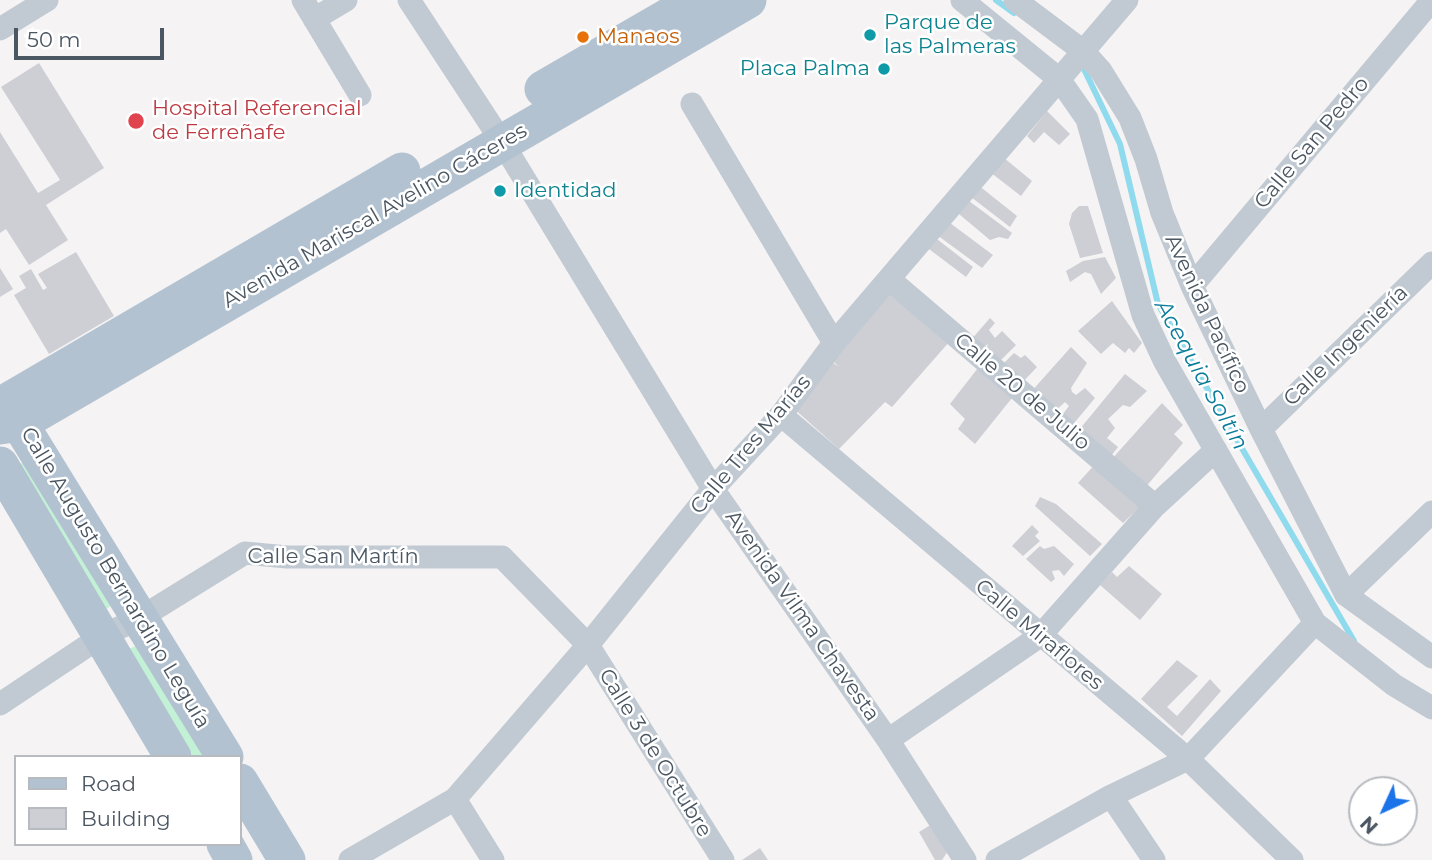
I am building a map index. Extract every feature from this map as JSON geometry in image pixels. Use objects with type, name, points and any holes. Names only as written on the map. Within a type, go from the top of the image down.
[{"type":"main road","name":"Avenida Mariscal Avelino Cáceres","points":[[495,132],[697,0]]},
{"type":"main road","name":"Avenida Mariscal Avelino Cáceres","points":[[7,414],[495,132],[748,0]]},
{"type":"main road","name":"Calle Augusto Bernardino Leguía","points":[[7,414],[140,618],[224,755]]},
{"type":"main road","name":"Calle Augusto Bernardino Leguía","points":[[0,465],[172,755]]},
{"type":"main road","points":[[242,785],[287,860]]},
{"type":"street","points":[[0,29],[47,0]]},
{"type":"street","points":[[346,0],[309,9],[360,95]]},
{"type":"street","name":"Avenida Vilma Chavesta","points":[[409,0],[495,132],[713,489],[888,740],[965,860]]},
{"type":"street","points":[[962,0],[1072,63],[1143,315],[1165,362],[1315,623],[1394,685],[1432,708]]},
{"type":"street","name":"Avenida Pacífico","points":[[1015,0],[1072,63],[1101,71],[1130,118],[1146,159],[1161,213],[1192,286],[1346,595],[1432,657]]},
{"type":"street","name":"Calle Tres Marías","points":[[350,860],[454,799],[588,645],[713,489],[781,415],[834,343],[1127,0]]},
{"type":"street","name":"Calle San Pedro","points":[[1192,286],[1432,0]]},
{"type":"street","points":[[692,104],[834,343]]},
{"type":"street","name":"Calle Ingeniería","points":[[1261,429],[1432,263]]},
{"type":"street","name":"Calle 20 de Julio","points":[[889,279],[1155,506]]},
{"type":"street","name":"Calle Miraflores","points":[[781,415],[1188,759],[1292,860]]},
{"type":"street","points":[[888,740],[1040,636],[1155,506],[1216,450]]},
{"type":"street","points":[[1346,595],[1432,512]]},
{"type":"street","name":"Calle San Martín","points":[[0,704],[102,636],[140,618],[245,553],[286,557],[502,557],[588,645]]},
{"type":"street","points":[[997,860],[1111,796],[1188,759],[1315,623]]},
{"type":"street","name":"Calle 3 de Octubre","points":[[588,645],[723,860]]},
{"type":"street","points":[[1111,796],[1154,860]]},
{"type":"street","points":[[454,799],[493,860]]},
{"type":"green space","points":[[25,461],[114,604],[102,612],[11,470]]},
{"type":"green space","points":[[144,643],[212,755],[192,755],[126,650]]},
{"type":"building","points":[[39,63],[104,168],[46,205],[68,240],[29,265],[6,229],[0,233],[0,132],[38,193],[60,180],[1,87]]},
{"type":"building","points":[[1047,111],[1070,134],[1059,145],[1044,132],[1034,143],[1027,136]]},
{"type":"building","points":[[998,153],[1032,181],[1021,196],[986,169]]},
{"type":"building","points":[[978,185],[1017,216],[1010,227],[971,197]]},
{"type":"building","points":[[965,198],[1012,233],[1008,239],[999,237],[990,240],[953,209]]},
{"type":"building","points":[[1079,206],[1088,206],[1103,253],[1080,258],[1069,224],[1072,213]]},
{"type":"building","points":[[950,223],[993,255],[982,268],[937,235]]},
{"type":"building","points":[[933,236],[973,267],[966,277],[925,246]]},
{"type":"building","points":[[76,252],[114,316],[49,354],[14,295],[26,288],[19,276],[31,269],[43,290],[47,288],[38,274]]},
{"type":"building","points":[[1105,257],[1116,278],[1101,294],[1091,274],[1085,272],[1070,282],[1066,271],[1083,261]]},
{"type":"building","points":[[0,268],[13,289],[0,297]]},
{"type":"building","points":[[885,291],[950,341],[892,407],[885,402],[839,449],[791,406],[832,362],[839,367],[832,360]]},
{"type":"building","points":[[1112,301],[1142,343],[1134,353],[1129,348],[1125,353],[1113,343],[1101,354],[1078,331]]},
{"type":"building","points":[[990,318],[995,323],[989,330],[995,338],[1002,331],[1016,345],[996,365],[985,354],[988,344],[979,350],[970,341]]},
{"type":"building","points":[[1071,347],[1087,363],[1071,388],[1072,392],[1076,395],[1085,388],[1095,398],[1070,428],[1059,419],[1069,406],[1065,402],[1053,413],[1030,393]]},
{"type":"building","points":[[1014,353],[1021,358],[1025,355],[1037,367],[1020,385],[999,368]]},
{"type":"building","points":[[981,364],[1016,393],[975,444],[958,429],[965,419],[950,404]]},
{"type":"building","points":[[1125,374],[1147,391],[1130,407],[1123,405],[1108,419],[1115,428],[1107,438],[1118,447],[1111,456],[1079,430]]},
{"type":"building","points":[[1162,403],[1183,425],[1174,434],[1183,443],[1144,489],[1111,460]]},
{"type":"building","points":[[1097,462],[1144,503],[1123,523],[1078,483]]},
{"type":"building","points":[[1040,497],[1056,504],[1102,544],[1090,556],[1035,506]]},
{"type":"building","points":[[1032,525],[1039,532],[1035,536],[1040,541],[1023,556],[1012,546]]},
{"type":"building","points":[[1040,546],[1044,549],[1054,546],[1074,564],[1064,576],[1059,570],[1052,571],[1055,579],[1051,582],[1026,559]]},
{"type":"building","points":[[1129,566],[1162,594],[1140,620],[1100,585],[1112,572],[1117,577]]},
{"type":"building","points":[[1177,660],[1198,676],[1167,707],[1177,716],[1210,679],[1221,691],[1182,736],[1141,699]]},
{"type":"building","points":[[932,824],[948,851],[942,860],[935,860],[919,832]]},
{"type":"building","points":[[760,848],[768,860],[742,860]]},
{"type":"waterway","name":"Acequia Soltín","points":[[996,0],[1014,13]]},
{"type":"waterway","name":"Acequia Soltín","points":[[1083,67],[1120,144],[1158,304],[1354,641]]},
{"type":"place","name":"Parque de las Palmeras","points":[[870,35]]},
{"type":"place","name":"Manaos","points":[[583,37]]},
{"type":"place","name":"Placa Palma","points":[[884,69]]},
{"type":"place","name":"Hospital Referencial de Ferreñafe","points":[[136,121]]},
{"type":"place","name":"Identidad","points":[[500,191]]}]
